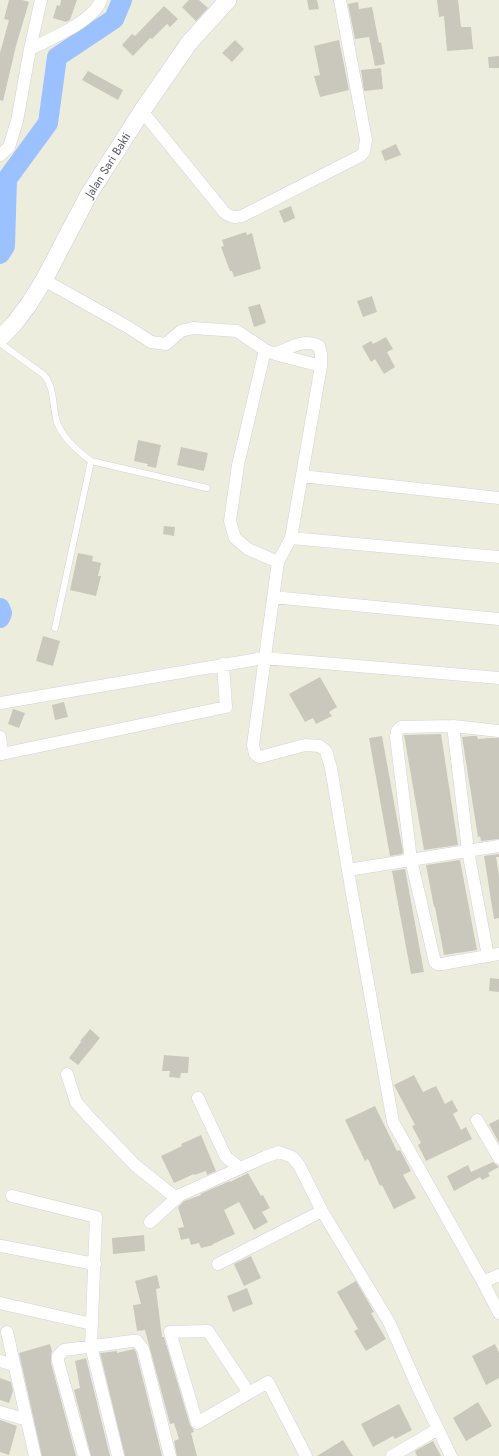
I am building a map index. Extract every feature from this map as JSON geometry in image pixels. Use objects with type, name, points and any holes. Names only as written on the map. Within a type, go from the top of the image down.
[{"type":"main road","name":"Jalan Sari Bakti","points":[[0,338],[14,324],[29,304],[44,280],[89,194],[142,111],[189,43],[228,0]]},
{"type":"street","points":[[0,155],[9,147],[17,121],[40,0]]},
{"type":"street","points":[[30,49],[74,28],[99,6],[102,0]]},
{"type":"street","points":[[142,111],[224,212],[230,217],[235,218],[242,216],[360,156],[364,152],[366,140],[340,0]]},
{"type":"street","points":[[44,280],[128,327],[151,342],[166,344],[181,331],[193,328],[237,331],[270,352],[321,366]]},
{"type":"street","points":[[270,352],[305,342],[312,342],[319,346],[321,366],[291,538],[278,562],[253,744],[255,754],[260,757],[304,745],[320,746],[326,751],[331,768],[393,1122],[499,1313]]},
{"type":"street","points":[[270,352],[238,465],[230,521],[235,538],[248,548],[278,562]]},
{"type":"street","points":[[302,476],[499,498]]},
{"type":"street","points":[[291,538],[499,557]]},
{"type":"street","points":[[273,597],[499,619]]},
{"type":"street","points":[[0,703],[264,658],[499,678]]},
{"type":"street","points":[[0,737],[2,754],[226,707],[223,664]]},
{"type":"street","points":[[453,726],[468,851],[494,955],[437,964],[435,962],[411,860],[397,748],[397,731],[401,727],[453,726],[499,731]]},
{"type":"street","points":[[348,870],[499,846]]},
{"type":"street","points":[[67,1074],[76,1102],[89,1117],[135,1165],[176,1198]]},
{"type":"street","points":[[198,1098],[226,1157],[240,1168]]},
{"type":"street","points":[[477,1120],[499,1158]]},
{"type":"street","points":[[150,1222],[180,1194],[280,1152],[292,1157],[298,1165],[322,1211],[389,1322],[420,1392],[451,1456]]},
{"type":"street","points":[[12,1196],[96,1217],[91,1346],[118,1456]]},
{"type":"street","points":[[218,1264],[322,1211]]},
{"type":"street","points":[[1,1246],[95,1264]]},
{"type":"street","points":[[483,1282],[499,1274]]},
{"type":"street","points":[[0,1303],[92,1324]]},
{"type":"street","points":[[249,1393],[208,1331],[170,1332],[197,1423],[249,1393],[268,1382],[306,1456]]},
{"type":"street","points":[[7,1332],[35,1456]]},
{"type":"street","points":[[84,1456],[58,1361],[58,1356],[64,1350],[132,1341],[137,1341],[143,1349],[170,1456]]},
{"type":"street","points":[[0,1360],[14,1365]]},
{"type":"street","points":[[0,1412],[27,1420]]},
{"type":"street","points":[[392,1456],[438,1428]]},
{"type":"lane","points":[[0,343],[44,375],[48,380],[51,386],[57,421],[61,431],[84,456],[92,461],[207,488]]},
{"type":"lane","points":[[55,628],[92,461]]},
{"type":"building","points":[[9,0],[22,0],[29,2],[16,46],[3,101],[0,100],[0,53],[9,20],[4,19]]},
{"type":"building","points":[[61,0],[77,0],[70,20],[66,22],[53,18],[57,5],[60,6]]},
{"type":"building","points":[[189,0],[199,0],[208,8],[196,21],[182,7]]},
{"type":"building","points":[[307,0],[317,0],[319,9],[309,10]]},
{"type":"building","points":[[437,0],[458,0],[461,27],[471,27],[473,49],[447,51],[444,16],[439,17]]},
{"type":"building","points":[[358,2],[359,9],[372,7],[385,64],[375,66],[369,37],[355,39],[348,4]]},
{"type":"building","points":[[164,6],[178,19],[170,27],[167,24],[152,39],[150,38],[133,56],[122,45],[132,34],[135,36]]},
{"type":"building","points":[[235,40],[244,49],[232,62],[222,53]]},
{"type":"building","points":[[339,40],[349,90],[320,97],[314,76],[320,75],[314,46]]},
{"type":"building","points":[[499,56],[499,68],[489,68],[488,57]]},
{"type":"building","points":[[381,68],[383,89],[364,91],[361,70]]},
{"type":"building","points":[[88,71],[123,90],[118,100],[82,80]]},
{"type":"building","points":[[396,144],[401,155],[385,161],[381,151]]},
{"type":"building","points":[[291,206],[295,218],[284,223],[279,211]]},
{"type":"building","points":[[246,232],[247,235],[252,233],[261,269],[234,277],[232,271],[230,271],[221,247],[224,246],[222,240]]},
{"type":"building","points":[[372,296],[377,312],[363,317],[357,301]]},
{"type":"building","points":[[260,304],[266,323],[254,327],[248,307]]},
{"type":"building","points":[[386,337],[393,349],[387,352],[395,367],[384,374],[375,359],[371,362],[362,346],[371,341],[373,344]]},
{"type":"building","points":[[138,440],[161,445],[156,468],[147,466],[148,464],[134,461]]},
{"type":"building","points":[[181,447],[208,453],[204,471],[177,465]]},
{"type":"building","points":[[164,526],[175,527],[174,536],[163,534]]},
{"type":"building","points":[[78,553],[93,556],[92,561],[101,563],[98,576],[101,576],[96,596],[70,590]]},
{"type":"building","points":[[43,636],[60,641],[53,666],[36,661]]},
{"type":"building","points":[[320,677],[337,707],[329,712],[332,716],[316,724],[313,718],[305,722],[289,694]]},
{"type":"building","points":[[64,702],[68,717],[55,720],[52,705]]},
{"type":"building","points":[[13,709],[25,713],[19,728],[8,724]]},
{"type":"building","points":[[441,734],[458,845],[424,850],[404,735]]},
{"type":"building","points":[[382,736],[403,852],[402,854],[390,856],[369,738]]},
{"type":"building","points":[[477,736],[478,739],[499,738],[499,839],[481,841],[480,836],[478,837],[462,737]]},
{"type":"building","points":[[499,854],[499,857],[496,857],[499,876],[499,918],[494,919],[484,856]]},
{"type":"building","points":[[460,860],[477,950],[444,955],[426,865]]},
{"type":"building","points":[[405,869],[424,972],[411,974],[392,871]]},
{"type":"building","points":[[490,978],[499,979],[499,992],[489,991]]},
{"type":"building","points":[[90,1029],[100,1038],[78,1065],[69,1058]]},
{"type":"building","points":[[164,1055],[189,1057],[188,1073],[181,1073],[180,1078],[169,1077],[170,1071],[162,1071]]},
{"type":"building","points":[[414,1075],[423,1092],[436,1086],[445,1104],[452,1100],[458,1111],[453,1114],[461,1130],[466,1127],[472,1139],[426,1161],[418,1145],[421,1143],[412,1126],[415,1125],[394,1085]]},
{"type":"building","points":[[375,1106],[397,1151],[400,1150],[411,1171],[403,1175],[416,1198],[394,1209],[382,1185],[380,1186],[368,1159],[365,1161],[345,1120]]},
{"type":"building","points":[[499,1119],[499,1143],[489,1124]]},
{"type":"building","points":[[201,1135],[216,1171],[207,1175],[206,1171],[194,1174],[174,1183],[161,1156],[182,1146],[181,1144]]},
{"type":"building","points":[[493,1162],[499,1167],[488,1173],[490,1176],[482,1180],[480,1177],[454,1191],[447,1176],[468,1165],[471,1172]]},
{"type":"building","points":[[248,1173],[261,1196],[263,1195],[270,1208],[262,1212],[268,1222],[254,1230],[239,1202],[224,1210],[235,1234],[213,1245],[201,1248],[199,1243],[191,1245],[189,1238],[181,1240],[178,1228],[184,1227],[178,1207],[184,1201],[201,1195],[200,1194]]},
{"type":"building","points":[[144,1235],[145,1251],[113,1254],[112,1238]]},
{"type":"building","points":[[251,1256],[261,1278],[244,1286],[234,1264]]},
{"type":"building","points":[[157,1275],[160,1288],[156,1289],[162,1337],[164,1337],[190,1425],[194,1432],[191,1433],[197,1456],[177,1456],[174,1441],[179,1439],[174,1423],[170,1424],[145,1330],[137,1331],[133,1305],[141,1304],[135,1281]]},
{"type":"building","points":[[356,1281],[374,1312],[371,1313],[386,1339],[366,1351],[354,1331],[358,1329],[337,1292]]},
{"type":"building","points":[[247,1288],[253,1304],[233,1312],[227,1296]]},
{"type":"building","points":[[50,1344],[52,1351],[51,1363],[76,1456],[42,1456],[19,1353]]},
{"type":"building","points":[[495,1344],[499,1353],[499,1378],[486,1385],[472,1356]]},
{"type":"building","points":[[134,1349],[162,1456],[125,1456],[100,1353],[117,1351],[117,1353]]},
{"type":"building","points":[[86,1358],[110,1456],[91,1456],[74,1390],[80,1388],[75,1361]]},
{"type":"building","points":[[0,1378],[11,1382],[13,1391],[9,1403],[0,1400]]},
{"type":"building","points":[[478,1402],[492,1426],[466,1441],[453,1418]]},
{"type":"building","points":[[399,1404],[412,1430],[395,1439],[393,1436],[373,1447],[361,1424]]},
{"type":"building","points":[[0,1420],[17,1426],[9,1455],[0,1452]]},
{"type":"building","points":[[343,1440],[353,1456],[317,1456]]},
{"type":"building","points":[[433,1441],[441,1456],[417,1456],[415,1451]]},
{"type":"waterway","points":[[0,254],[5,246],[7,179],[48,123],[57,57],[114,19],[122,0]]},
{"type":"waterway","points":[[0,608],[2,613],[0,618]]}]
